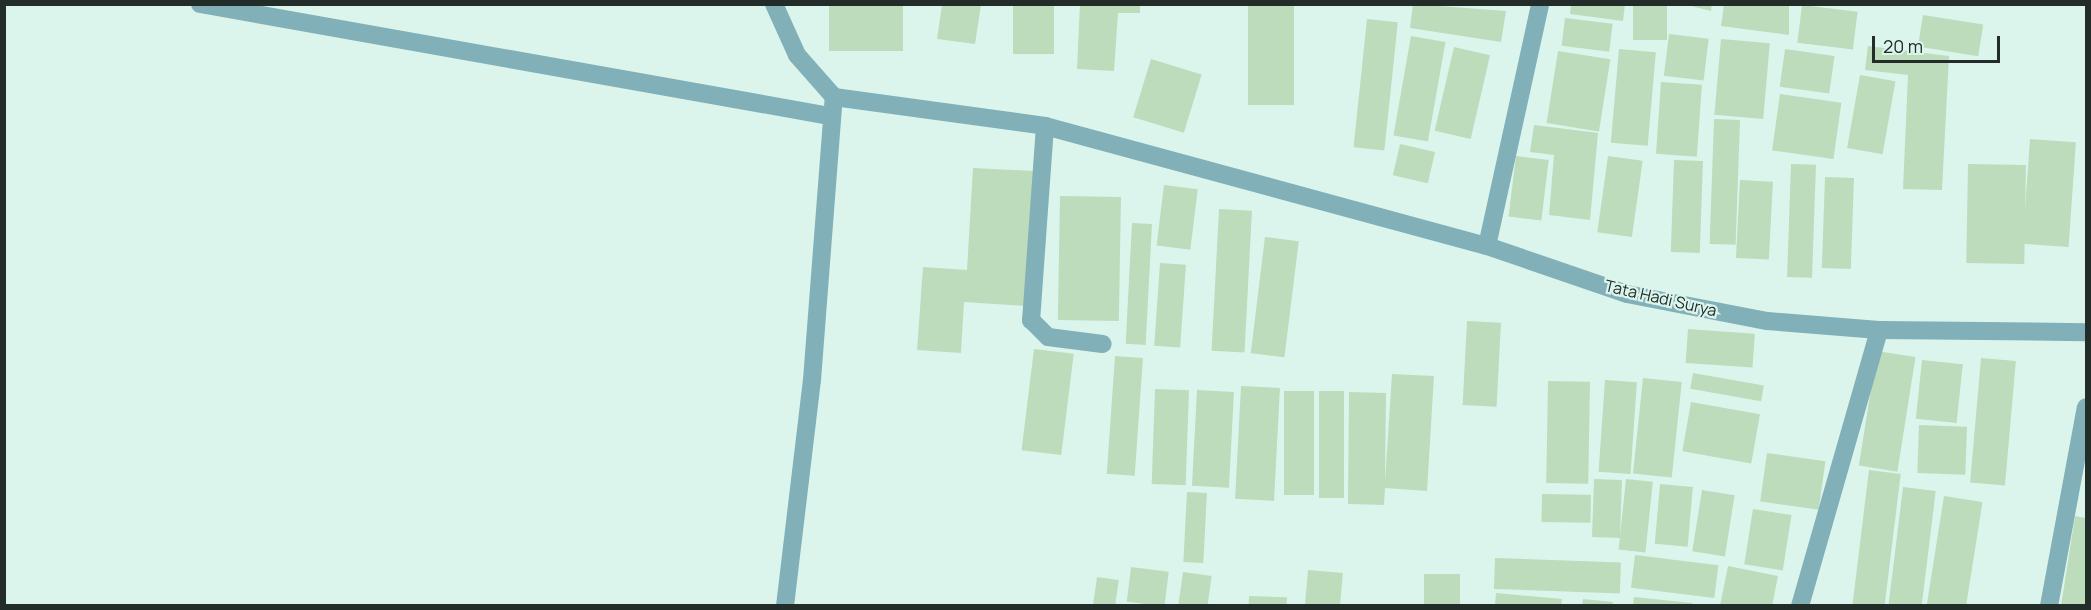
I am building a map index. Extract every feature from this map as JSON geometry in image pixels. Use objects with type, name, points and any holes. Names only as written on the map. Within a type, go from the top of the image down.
[{"type":"street","points":[[200,4],[830,116]]},
{"type":"street","points":[[774,4],[797,55],[834,96],[830,116],[812,380],[785,606]]},
{"type":"street","points":[[1488,246],[1540,4]]},
{"type":"street","name":"Tata Hadi Surya","points":[[834,96],[1045,126],[1488,246],[1627,294],[1767,321],[1880,330],[2086,332]]},
{"type":"street","points":[[1045,126],[1031,320],[1048,336],[1103,344]]},
{"type":"street","points":[[1800,606],[1880,330]]},
{"type":"street","points":[[2049,606],[2086,407]]},
{"type":"building","points":[[829,4],[903,4],[903,51],[829,51]]},
{"type":"building","points":[[1080,4],[1140,4],[1140,13],[1118,13],[1114,71],[1077,69]]},
{"type":"building","points":[[1248,4],[1294,4],[1294,105],[1248,105]]},
{"type":"building","points":[[1413,4],[1506,11],[1501,42],[1410,28]]},
{"type":"building","points":[[1571,4],[1625,4],[1623,21],[1570,14]]},
{"type":"building","points":[[1633,4],[1667,4],[1667,40],[1633,40]]},
{"type":"building","points":[[1683,4],[1712,4],[1711,11]]},
{"type":"building","points":[[1724,4],[1789,4],[1789,35],[1721,26]]},
{"type":"building","points":[[942,5],[981,5],[975,44],[937,39]]},
{"type":"building","points":[[1013,5],[1054,5],[1054,54],[1013,54]]},
{"type":"building","points":[[1802,5],[1858,12],[1853,50],[1797,43]]},
{"type":"building","points":[[1923,15],[1983,25],[1978,56],[1918,47]]},
{"type":"building","points":[[1565,18],[1613,24],[1609,52],[1562,46]]},
{"type":"building","points":[[1367,19],[1398,22],[1384,151],[1354,147]]},
{"type":"building","points":[[1669,34],[1709,39],[1704,81],[1664,76]]},
{"type":"building","points":[[1411,36],[1445,42],[1428,142],[1393,135]]},
{"type":"building","points":[[1721,39],[1770,43],[1763,119],[1714,115]]},
{"type":"building","points":[[1868,46],[1949,56],[1942,190],[1903,189],[1908,75],[1865,70]]},
{"type":"building","points":[[1454,47],[1490,55],[1471,139],[1435,131]]},
{"type":"building","points":[[1619,49],[1656,52],[1648,146],[1611,143]]},
{"type":"building","points":[[1785,49],[1835,56],[1829,94],[1780,87]]},
{"type":"building","points":[[1558,51],[1610,59],[1599,131],[1547,123]]},
{"type":"building","points":[[1151,59],[1202,74],[1184,133],[1133,117]]},
{"type":"building","points":[[1860,75],[1895,81],[1883,154],[1847,148]]},
{"type":"building","points":[[1661,82],[1702,85],[1697,157],[1656,154]]},
{"type":"building","points":[[1780,94],[1841,103],[1833,159],[1772,150]]},
{"type":"building","points":[[1714,119],[1740,120],[1736,245],[1710,244]]},
{"type":"building","points":[[1534,125],[1598,133],[1590,220],[1549,215],[1554,155],[1530,152]]},
{"type":"building","points":[[2030,139],[2076,142],[2069,247],[2023,244]]},
{"type":"building","points":[[1400,144],[1435,152],[1428,183],[1393,175]]},
{"type":"building","points":[[1516,156],[1549,160],[1541,221],[1509,217]]},
{"type":"building","points":[[1608,156],[1643,161],[1632,237],[1597,232]]},
{"type":"building","points":[[1674,160],[1703,161],[1700,253],[1671,252]]},
{"type":"building","points":[[1791,164],[1816,165],[1812,278],[1787,277]]},
{"type":"building","points":[[1968,164],[2026,165],[2024,264],[1966,263]]},
{"type":"building","points":[[973,168],[1034,171],[1026,306],[964,302],[961,353],[917,350],[923,267],[967,270]]},
{"type":"building","points":[[1825,177],[1854,178],[1851,269],[1822,268]]},
{"type":"building","points":[[1740,180],[1773,182],[1769,260],[1736,258]]},
{"type":"building","points":[[1164,185],[1198,189],[1190,250],[1157,246]]},
{"type":"building","points":[[1060,196],[1121,197],[1119,321],[1058,320]]},
{"type":"building","points":[[1219,209],[1252,211],[1245,353],[1212,351]]},
{"type":"building","points":[[1132,223],[1152,224],[1146,345],[1126,344]]},
{"type":"building","points":[[1265,237],[1299,241],[1284,357],[1251,353]]},
{"type":"building","points":[[1160,263],[1186,265],[1180,348],[1154,346]]},
{"type":"building","points":[[1467,321],[1501,323],[1497,407],[1463,405]]},
{"type":"building","points":[[1688,329],[1755,334],[1752,368],[1686,363]]},
{"type":"building","points":[[1034,349],[1074,354],[1061,455],[1022,450]]},
{"type":"building","points":[[1877,351],[1916,357],[1897,472],[1859,466]]},
{"type":"building","points":[[1115,356],[1143,358],[1135,476],[1107,474]]},
{"type":"building","points":[[1981,358],[2016,361],[2005,486],[1970,483]]},
{"type":"building","points":[[1922,360],[1963,364],[1957,423],[1916,419]]},
{"type":"building","points":[[1693,373],[1764,386],[1761,401],[1690,389]]},
{"type":"building","points":[[1392,374],[1434,376],[1427,491],[1385,488],[1384,505],[1348,504],[1349,392],[1386,393],[1385,482]]},
{"type":"building","points":[[1643,378],[1682,382],[1672,478],[1633,473]]},
{"type":"building","points":[[1605,380],[1637,382],[1631,474],[1599,472]]},
{"type":"building","points":[[1548,381],[1590,382],[1588,484],[1546,483]]},
{"type":"building","points":[[1241,386],[1280,388],[1274,501],[1235,499]]},
{"type":"building","points":[[1155,389],[1189,390],[1186,485],[1152,484]]},
{"type":"building","points":[[1197,390],[1234,392],[1229,488],[1192,486]]},
{"type":"building","points":[[1284,391],[1314,391],[1314,495],[1284,495]]},
{"type":"building","points":[[1319,391],[1344,391],[1344,498],[1319,498]]},
{"type":"building","points":[[1691,402],[1760,414],[1751,463],[1682,451]]},
{"type":"building","points":[[1919,425],[1967,427],[1965,475],[1917,473]]},
{"type":"building","points":[[1767,453],[1825,461],[1819,510],[1760,502]]},
{"type":"building","points":[[1869,470],[1901,474],[1885,606],[1853,604]]},
{"type":"building","points":[[1594,479],[1622,480],[1620,538],[1592,537]]},
{"type":"building","points":[[1626,479],[1653,482],[1645,552],[1619,550]]},
{"type":"building","points":[[1660,484],[1693,487],[1688,547],[1655,544]]},
{"type":"building","points":[[1903,487],[1936,491],[1922,606],[1888,606]]},
{"type":"building","points":[[1702,490],[1735,495],[1725,556],[1692,551]]},
{"type":"building","points":[[1187,492],[1207,493],[1203,563],[1183,562]]},
{"type":"building","points":[[1542,494],[1591,495],[1591,523],[1542,522]]},
{"type":"building","points":[[1944,496],[1983,502],[1966,606],[1927,606]]},
{"type":"building","points":[[1753,509],[1792,515],[1783,570],[1744,564]]},
{"type":"building","points":[[2075,516],[2086,518],[2086,606],[2061,606]]},
{"type":"building","points":[[1635,555],[1718,565],[1714,598],[1631,588]]},
{"type":"building","points":[[1495,558],[1621,562],[1620,593],[1494,589]]},
{"type":"building","points":[[1728,566],[1778,576],[1772,606],[1720,606]]},
{"type":"building","points":[[1131,567],[1169,572],[1164,606],[1127,602]]},
{"type":"building","points":[[1308,570],[1343,573],[1340,606],[1305,606]]},
{"type":"building","points":[[1183,572],[1212,576],[1208,606],[1178,606]]},
{"type":"building","points":[[1424,574],[1460,574],[1460,606],[1424,606]]},
{"type":"building","points":[[1097,577],[1119,580],[1115,606],[1093,606]]},
{"type":"building","points":[[1496,593],[1562,599],[1561,606],[1495,606]]},
{"type":"building","points":[[1249,596],[1287,597],[1287,606],[1249,606]]},
{"type":"building","points":[[1634,597],[1692,603],[1692,606],[1633,606]]},
{"type":"building","points":[[1583,599],[1613,602],[1612,606],[1582,606]]}]
